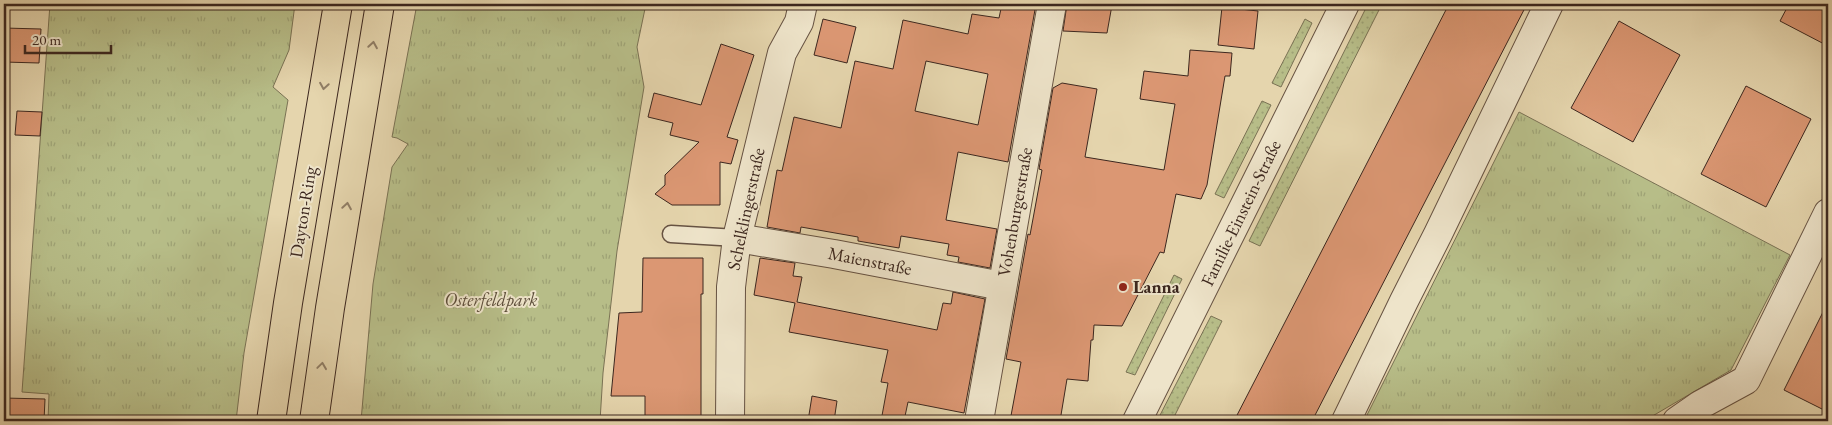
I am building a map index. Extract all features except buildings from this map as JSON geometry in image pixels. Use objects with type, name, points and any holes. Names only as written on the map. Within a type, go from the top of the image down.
[{"type":"highway","name":"Dayton-Ring","points":[[271,421],[288,303],[338,4]]},
{"type":"highway","points":[[314,421],[330,308],[380,4]]},
{"type":"street","name":"Vohenburgerstraße","points":[[980,421],[1052,4]]},
{"type":"street","name":"Familie-Einstein-Straße","points":[[1137,421],[1345,4]]},
{"type":"street","points":[[1346,421],[1435,242],[1549,4]]},
{"type":"street","name":"Schelklingerstraße","points":[[730,421],[731,288],[737,238],[782,53],[801,13]]},
{"type":"street","points":[[1677,421],[1700,405],[1746,380],[1828,213]]},
{"type":"street","name":"Maienstraße","points":[[737,238],[834,254],[1002,286]]},
{"type":"lane","points":[[671,234],[737,238]]},
{"type":"green space","points":[[50,4],[295,4],[289,50],[273,87],[288,100],[244,353],[236,421],[48,421],[49,394],[22,392]]},
{"type":"green space","name":"Osterfeldpark","points":[[417,4],[646,4],[637,47],[644,87],[617,251],[603,373],[600,421],[361,421],[373,284],[392,167],[408,144],[392,137]]},
{"type":"green space","points":[[1368,4],[1382,4],[1260,246],[1249,241]]},
{"type":"green space","points":[[1305,19],[1312,23],[1281,87],[1272,83]]},
{"type":"green space","points":[[1262,101],[1271,105],[1224,198],[1215,194]]},
{"type":"green space","points":[[1519,112],[1790,255],[1731,370],[1644,421],[1364,421]]},
{"type":"green space","points":[[1174,275],[1182,279],[1135,375],[1126,372]]},
{"type":"green space","points":[[1211,316],[1222,321],[1172,421],[1157,421]]},
{"type":"place","name":"Lanna","points":[[1123,287]]}]
